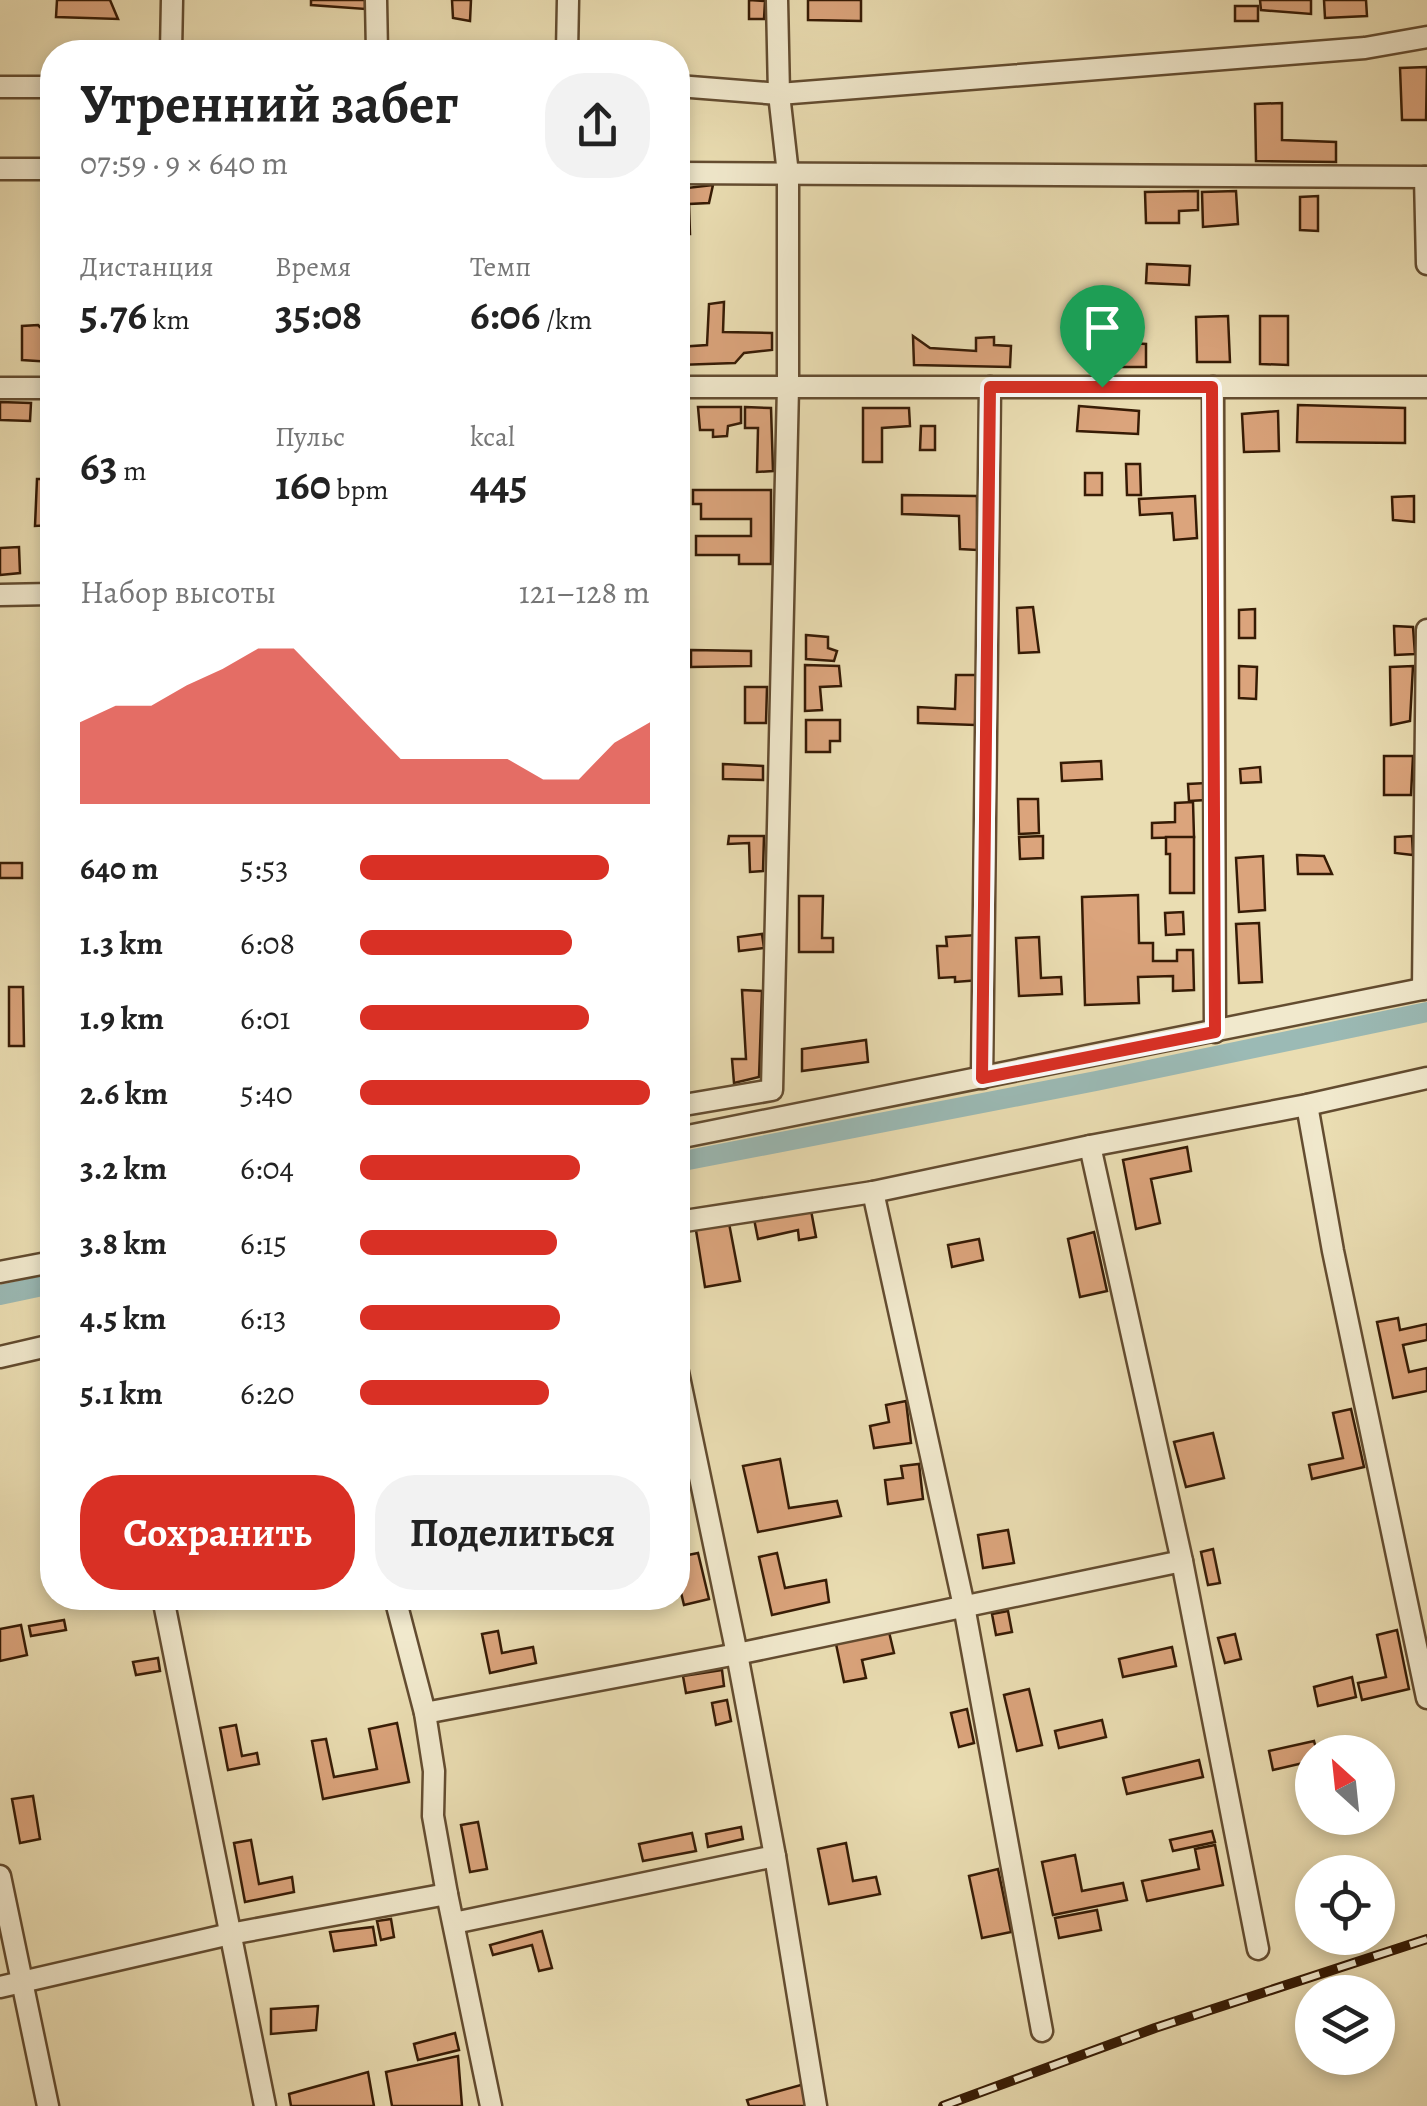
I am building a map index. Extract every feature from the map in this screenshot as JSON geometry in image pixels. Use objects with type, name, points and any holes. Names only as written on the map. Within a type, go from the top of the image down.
[{"type":"street","points":[[170,40],[172,0]]},
{"type":"street","points":[[376,0],[377,40]]},
{"type":"street","points":[[568,0],[568,40]]},
{"type":"street","points":[[690,1104],[772,1090],[788,387],[788,174],[777,0]]},
{"type":"street","points":[[690,87],[780,94],[1365,48],[1427,37]]},
{"type":"street","points":[[0,86],[40,88]]},
{"type":"street","points":[[0,168],[40,169]]},
{"type":"street","points":[[690,174],[1426,178],[1427,264]]},
{"type":"street","points":[[982,1078],[990,387]]},
{"type":"street","points":[[1212,387],[1215,1032]]},
{"type":"street","points":[[690,388],[1427,387]]},
{"type":"street","points":[[0,388],[40,388]]},
{"type":"street","points":[[0,595],[40,594]]},
{"type":"street","points":[[690,1136],[1425,989],[1427,630]]},
{"type":"street","points":[[690,1220],[872,1192],[1427,1078]]},
{"type":"street","points":[[1307,1105],[1333,1251],[1427,1698]]},
{"type":"street","points":[[1090,1146],[1182,1562],[1258,1948]]},
{"type":"street","points":[[872,1192],[964,1606],[1042,2031]]},
{"type":"street","points":[[0,1272],[40,1264]]},
{"type":"street","points":[[0,1357],[40,1348]]},
{"type":"street","points":[[690,1429],[775,1856],[816,2106]]},
{"type":"street","points":[[425,1713],[737,1654],[1182,1562]]},
{"type":"street","points":[[165,1610],[265,2106]]},
{"type":"street","points":[[397,1610],[425,1713],[434,1772],[433,1816],[492,2106]]},
{"type":"street","points":[[454,1923],[775,1856]]},
{"type":"street","points":[[0,1876],[48,2106]]},
{"type":"street","points":[[0,1988],[230,1934],[447,1894]]},
{"type":"building","points":[[57,0],[110,0],[118,19],[56,17]]},
{"type":"building","points":[[311,0],[365,0],[365,9],[311,5]]},
{"type":"building","points":[[452,0],[471,0],[470,21],[453,18]]},
{"type":"building","points":[[749,0],[765,1],[764,19],[749,19]]},
{"type":"building","points":[[808,0],[861,0],[861,21],[808,20]]},
{"type":"building","points":[[1260,0],[1311,0],[1311,14],[1261,10]]},
{"type":"building","points":[[1324,0],[1366,0],[1367,16],[1325,18]]},
{"type":"building","points":[[1235,6],[1258,6],[1258,21],[1235,21]]},
{"type":"building","points":[[1427,67],[1426,120],[1402,120],[1400,68]]},
{"type":"building","points":[[1282,103],[1282,140],[1336,142],[1336,162],[1256,161],[1255,104]]},
{"type":"building","points":[[713,185],[709,203],[690,204],[690,188]]},
{"type":"building","points":[[1198,191],[1198,210],[1179,211],[1179,223],[1146,223],[1145,192]]},
{"type":"building","points":[[1236,191],[1238,224],[1203,227],[1202,192]]},
{"type":"building","points":[[1318,196],[1318,231],[1300,230],[1300,197]]},
{"type":"building","points":[[1147,264],[1190,266],[1189,285],[1146,283]]},
{"type":"building","points":[[724,302],[723,332],[772,333],[772,350],[744,353],[735,363],[690,365],[690,346],[707,345],[709,304]]},
{"type":"building","points":[[1228,316],[1230,362],[1197,362],[1196,317]]},
{"type":"building","points":[[1260,316],[1288,316],[1288,365],[1260,364]]},
{"type":"building","points":[[22,326],[40,327],[40,361],[22,360]]},
{"type":"building","points":[[1090,335],[1107,336],[1107,349],[1130,350],[1130,343],[1146,344],[1146,367],[1090,367]]},
{"type":"building","points":[[913,336],[930,348],[976,351],[976,338],[994,337],[994,345],[1011,346],[1010,367],[914,365]]},
{"type":"building","points":[[0,402],[31,403],[30,421],[0,420]]},
{"type":"building","points":[[1298,405],[1405,408],[1405,443],[1297,442]]},
{"type":"building","points":[[1079,406],[1139,411],[1138,434],[1077,431]]},
{"type":"building","points":[[698,407],[741,407],[741,423],[728,426],[727,436],[713,437],[713,430],[700,430]]},
{"type":"building","points":[[745,407],[771,408],[773,471],[757,472],[758,428],[745,428]]},
{"type":"building","points":[[863,408],[909,408],[910,426],[882,428],[882,462],[863,462]]},
{"type":"building","points":[[1278,411],[1279,451],[1244,452],[1242,414]]},
{"type":"building","points":[[921,426],[935,426],[935,450],[920,450]]},
{"type":"building","points":[[1126,464],[1140,464],[1141,495],[1127,495]]},
{"type":"building","points":[[1085,473],[1102,473],[1102,495],[1085,495]]},
{"type":"building","points":[[37,479],[40,479],[40,526],[35,526]]},
{"type":"building","points":[[693,490],[771,490],[771,564],[739,564],[739,555],[696,555],[696,536],[751,536],[751,519],[701,519],[701,504],[693,504]]},
{"type":"building","points":[[902,495],[977,496],[977,550],[960,549],[959,516],[902,514]]},
{"type":"building","points":[[1195,496],[1197,538],[1174,540],[1172,513],[1140,515],[1139,499]]},
{"type":"building","points":[[1414,496],[1414,522],[1393,520],[1392,497]]},
{"type":"building","points":[[19,547],[20,573],[0,575],[0,548]]},
{"type":"building","points":[[1033,607],[1039,652],[1019,653],[1017,608]]},
{"type":"building","points":[[1255,609],[1255,638],[1239,638],[1239,610]]},
{"type":"building","points":[[1394,626],[1413,627],[1415,654],[1395,655]]},
{"type":"building","points":[[806,635],[828,637],[828,648],[837,651],[834,661],[806,659]]},
{"type":"building","points":[[691,650],[751,651],[751,666],[691,667]]},
{"type":"building","points":[[805,665],[839,666],[841,686],[820,687],[822,710],[805,711]]},
{"type":"building","points":[[1239,666],[1257,667],[1256,699],[1239,698]]},
{"type":"building","points":[[1413,666],[1410,721],[1391,725],[1390,667]]},
{"type":"building","points":[[956,675],[977,675],[975,725],[918,723],[918,707],[955,709]]},
{"type":"building","points":[[745,687],[767,687],[766,723],[745,723]]},
{"type":"building","points":[[806,720],[840,720],[840,741],[830,741],[830,752],[806,752]]},
{"type":"building","points":[[1384,756],[1413,756],[1411,795],[1384,795]]},
{"type":"building","points":[[1101,761],[1102,779],[1062,781],[1061,763]]},
{"type":"building","points":[[723,764],[763,766],[763,780],[723,779]]},
{"type":"building","points":[[1260,767],[1261,782],[1241,783],[1240,769]]},
{"type":"building","points":[[1206,783],[1206,800],[1189,801],[1188,784]]},
{"type":"building","points":[[1018,799],[1038,799],[1039,833],[1019,834]]},
{"type":"building","points":[[1193,802],[1194,837],[1152,838],[1152,823],[1175,822],[1175,803]]},
{"type":"building","points":[[729,836],[764,836],[763,871],[750,872],[749,843],[728,844]]},
{"type":"building","points":[[1043,836],[1043,858],[1020,859],[1019,837]]},
{"type":"building","points":[[1412,836],[1413,855],[1395,853],[1395,837]]},
{"type":"building","points":[[1166,837],[1194,837],[1194,893],[1170,893]]},
{"type":"building","points":[[1297,855],[1324,856],[1332,874],[1298,874]]},
{"type":"building","points":[[1263,856],[1265,910],[1239,912],[1236,858]]},
{"type":"building","points":[[0,863],[22,863],[22,878],[0,878]]},
{"type":"building","points":[[1138,895],[1139,943],[1153,943],[1153,961],[1177,961],[1177,950],[1193,950],[1194,990],[1173,991],[1173,976],[1138,977],[1139,1003],[1085,1005],[1082,897]]},
{"type":"building","points":[[799,896],[823,896],[822,938],[833,938],[833,952],[799,952]]},
{"type":"building","points":[[1183,912],[1184,934],[1166,935],[1165,913]]},
{"type":"building","points":[[1259,923],[1262,982],[1239,983],[1236,924]]},
{"type":"building","points":[[762,934],[764,948],[739,951],[738,937]]},
{"type":"building","points":[[977,935],[980,980],[955,982],[955,977],[939,978],[937,946],[947,946],[946,937]]},
{"type":"building","points":[[1039,937],[1041,978],[1061,977],[1062,994],[1019,996],[1016,938]]},
{"type":"building","points":[[9,987],[23,987],[24,1046],[9,1046]]},
{"type":"building","points":[[742,990],[762,991],[759,1077],[734,1083],[732,1059],[746,1059]]},
{"type":"building","points":[[866,1040],[868,1062],[802,1071],[802,1049]]},
{"type":"building","points":[[1187,1147],[1191,1171],[1151,1179],[1160,1223],[1136,1229],[1123,1160]]},
{"type":"building","points":[[810,1205],[816,1237],[799,1240],[798,1230],[758,1239],[753,1214]]},
{"type":"building","points":[[728,1218],[740,1281],[705,1287],[695,1224]]},
{"type":"building","points":[[1094,1232],[1107,1291],[1080,1297],[1068,1239]]},
{"type":"building","points":[[979,1239],[983,1260],[952,1267],[948,1245]]},
{"type":"building","points":[[1398,1318],[1400,1330],[1427,1324],[1427,1340],[1403,1345],[1409,1372],[1427,1368],[1427,1391],[1393,1398],[1377,1322]]},
{"type":"building","points":[[906,1401],[911,1443],[874,1448],[870,1426],[889,1422],[886,1405]]},
{"type":"building","points":[[1351,1409],[1364,1467],[1312,1479],[1309,1465],[1343,1458],[1333,1413]]},
{"type":"building","points":[[1213,1433],[1224,1478],[1186,1487],[1174,1442]]},
{"type":"building","points":[[780,1459],[789,1508],[837,1501],[841,1516],[758,1532],[743,1466]]},
{"type":"building","points":[[919,1464],[923,1499],[888,1504],[885,1480],[903,1478],[901,1466]]},
{"type":"building","points":[[1008,1530],[1014,1563],[983,1568],[978,1535]]},
{"type":"building","points":[[1213,1549],[1220,1583],[1208,1585],[1201,1552]]},
{"type":"building","points":[[698,1553],[709,1599],[690,1604],[690,1555]]},
{"type":"building","points":[[777,1553],[785,1588],[826,1580],[829,1602],[772,1615],[759,1557]]},
{"type":"building","points":[[1008,1611],[1012,1632],[996,1635],[992,1614]]},
{"type":"building","points":[[64,1620],[66,1630],[31,1636],[29,1626]]},
{"type":"building","points":[[21,1625],[27,1655],[0,1661],[0,1629]]},
{"type":"building","points":[[1397,1630],[1409,1689],[1362,1700],[1358,1683],[1386,1677],[1377,1635]]},
{"type":"building","points":[[498,1631],[502,1653],[533,1647],[536,1663],[490,1673],[482,1634]]},
{"type":"building","points":[[889,1632],[894,1653],[862,1660],[866,1678],[844,1682],[836,1644]]},
{"type":"building","points":[[1235,1634],[1241,1659],[1225,1663],[1218,1638]]},
{"type":"building","points":[[1172,1647],[1176,1666],[1123,1677],[1119,1659]]},
{"type":"building","points":[[158,1658],[160,1671],[136,1675],[133,1662]]},
{"type":"building","points":[[722,1670],[724,1686],[686,1693],[683,1676]]},
{"type":"building","points":[[1352,1677],[1356,1697],[1318,1706],[1314,1687]]},
{"type":"building","points":[[1029,1689],[1042,1745],[1017,1751],[1004,1695]]},
{"type":"building","points":[[727,1700],[731,1721],[716,1725],[712,1703]]},
{"type":"building","points":[[967,1709],[974,1743],[959,1747],[951,1713]]},
{"type":"building","points":[[1102,1720],[1106,1737],[1059,1748],[1055,1731]]},
{"type":"building","points":[[397,1723],[409,1782],[323,1799],[312,1741],[326,1739],[334,1777],[377,1769],[369,1729]]},
{"type":"building","points":[[236,1725],[242,1756],[257,1753],[259,1764],[228,1770],[220,1728]]},
{"type":"building","points":[[1295,1745],[1295,1765],[1273,1770],[1269,1751]]},
{"type":"building","points":[[1199,1760],[1203,1777],[1127,1794],[1123,1778]]},
{"type":"building","points":[[33,1796],[40,1839],[20,1843],[12,1799]]},
{"type":"building","points":[[478,1822],[487,1869],[470,1872],[461,1825]]},
{"type":"building","points":[[741,1827],[743,1839],[708,1847],[706,1834]]},
{"type":"building","points":[[1212,1831],[1215,1842],[1173,1851],[1170,1840]]},
{"type":"building","points":[[692,1833],[696,1851],[643,1861],[639,1844]]},
{"type":"building","points":[[251,1840],[259,1884],[292,1877],[294,1892],[245,1902],[234,1843]]},
{"type":"building","points":[[846,1843],[853,1881],[876,1877],[880,1894],[829,1904],[818,1849]]},
{"type":"building","points":[[1215,1845],[1223,1885],[1147,1901],[1142,1881],[1199,1869],[1195,1849]]},
{"type":"building","points":[[1075,1855],[1082,1891],[1123,1883],[1127,1900],[1053,1915],[1042,1862]]},
{"type":"building","points":[[998,1869],[1011,1932],[982,1938],[969,1876]]},
{"type":"building","points":[[1097,1910],[1101,1930],[1059,1938],[1055,1918]]},
{"type":"building","points":[[391,1919],[394,1937],[381,1940],[377,1921]]},
{"type":"building","points":[[373,1927],[376,1945],[334,1951],[330,1932]]},
{"type":"building","points":[[542,1931],[552,1968],[539,1971],[532,1945],[493,1955],[490,1945]]},
{"type":"building","points":[[318,2006],[316,2030],[271,2034],[271,2009]]},
{"type":"building","points":[[455,2033],[459,2050],[418,2060],[414,2044]]},
{"type":"building","points":[[458,2056],[462,2106],[392,2106],[386,2072]]},
{"type":"building","points":[[368,2072],[374,2106],[291,2106],[289,2094]]},
{"type":"building","points":[[808,2083],[814,2106],[749,2106],[747,2100]]},
{"type":"waterway","points":[[690,1160],[1427,1012]]},
{"type":"waterway","points":[[0,1295],[40,1287]]},
{"type":"railway","points":[[943,2106],[1155,2028],[1427,1939]]},
{"type":"route","points":[[990,387],[1102,387],[1212,387],[1215,1032],[982,1078],[990,387]]}]
